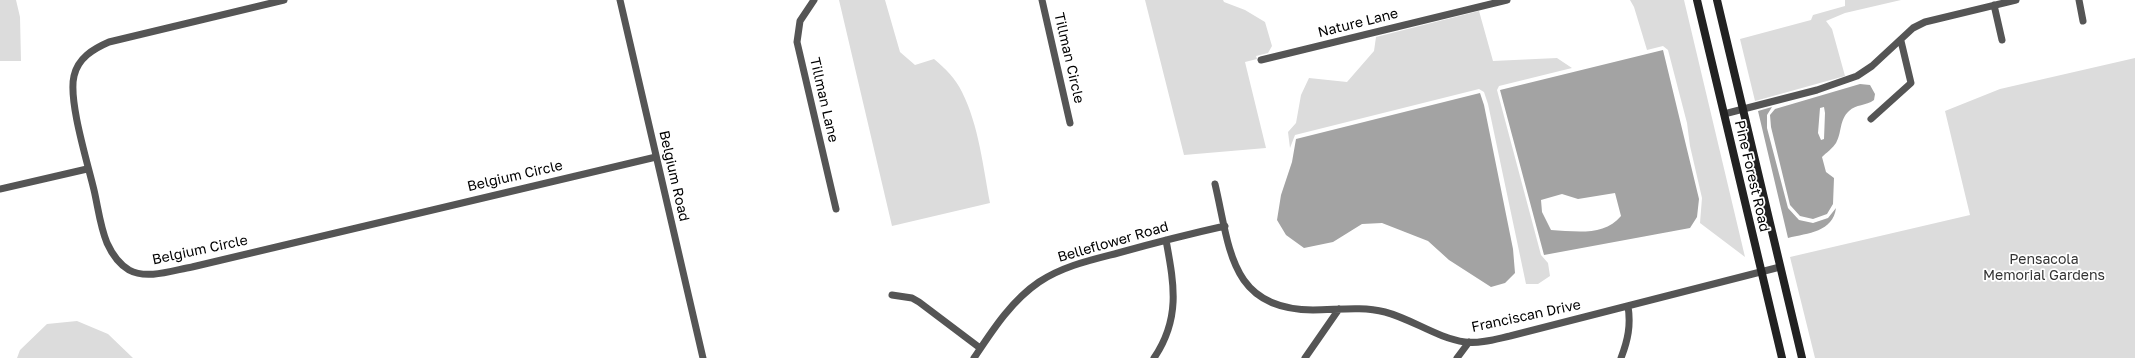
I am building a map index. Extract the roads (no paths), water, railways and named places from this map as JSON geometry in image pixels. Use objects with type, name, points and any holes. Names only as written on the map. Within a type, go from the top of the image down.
[{"type":"main road","name":"Pine Forest Road","points":[[1697,0],[1782,358]]},
{"type":"main road","name":"Pine Forest Road","points":[[1718,0],[1802,358]]},
{"type":"street","name":"Belgium Circle","points":[[284,0],[109,42],[99,46],[82,58],[74,76],[73,91],[87,169],[105,236],[112,253],[124,267],[131,272],[146,274],[192,267],[656,157]]},
{"type":"street","name":"Belgium Road","points":[[620,0],[703,358]]},
{"type":"street","name":"Tillman Lane","points":[[814,0],[800,21],[797,42],[836,209]]},
{"type":"street","name":"Tillman Circle","points":[[1042,0],[1070,123]]},
{"type":"street","name":"Nature Lane","points":[[1261,60],[1507,0]]},
{"type":"street","points":[[1724,114],[1817,90],[1857,76],[1872,66],[1901,41],[1913,28],[1925,22],[2016,0]]},
{"type":"street","points":[[2078,0],[2083,21]]},
{"type":"street","points":[[1994,6],[2002,40]]},
{"type":"street","points":[[1871,119],[1910,83],[1901,41]]},
{"type":"street","points":[[0,190],[87,169]]},
{"type":"street","name":"Franciscan Drive","points":[[1215,184],[1225,226],[1226,238],[1234,264],[1239,275],[1255,293],[1273,303],[1297,310],[1361,308],[1386,312],[1457,340],[1469,342],[1510,336],[1780,266]]},
{"type":"street","name":"Belleflower Road","points":[[974,358],[1010,309],[1029,290],[1047,277],[1074,264],[1225,226]]},
{"type":"street","points":[[1154,358],[1167,335],[1174,304],[1166,240]]},
{"type":"street","points":[[892,295],[912,298],[920,302],[980,348]]},
{"type":"street","points":[[1621,358],[1630,322],[1628,306]]},
{"type":"street","points":[[1305,358],[1339,309]]},
{"type":"street","points":[[1457,358],[1469,342]]},
{"type":"park label","name":"Pensacola Memorial Gardens","points":[[2044,268]]}]
